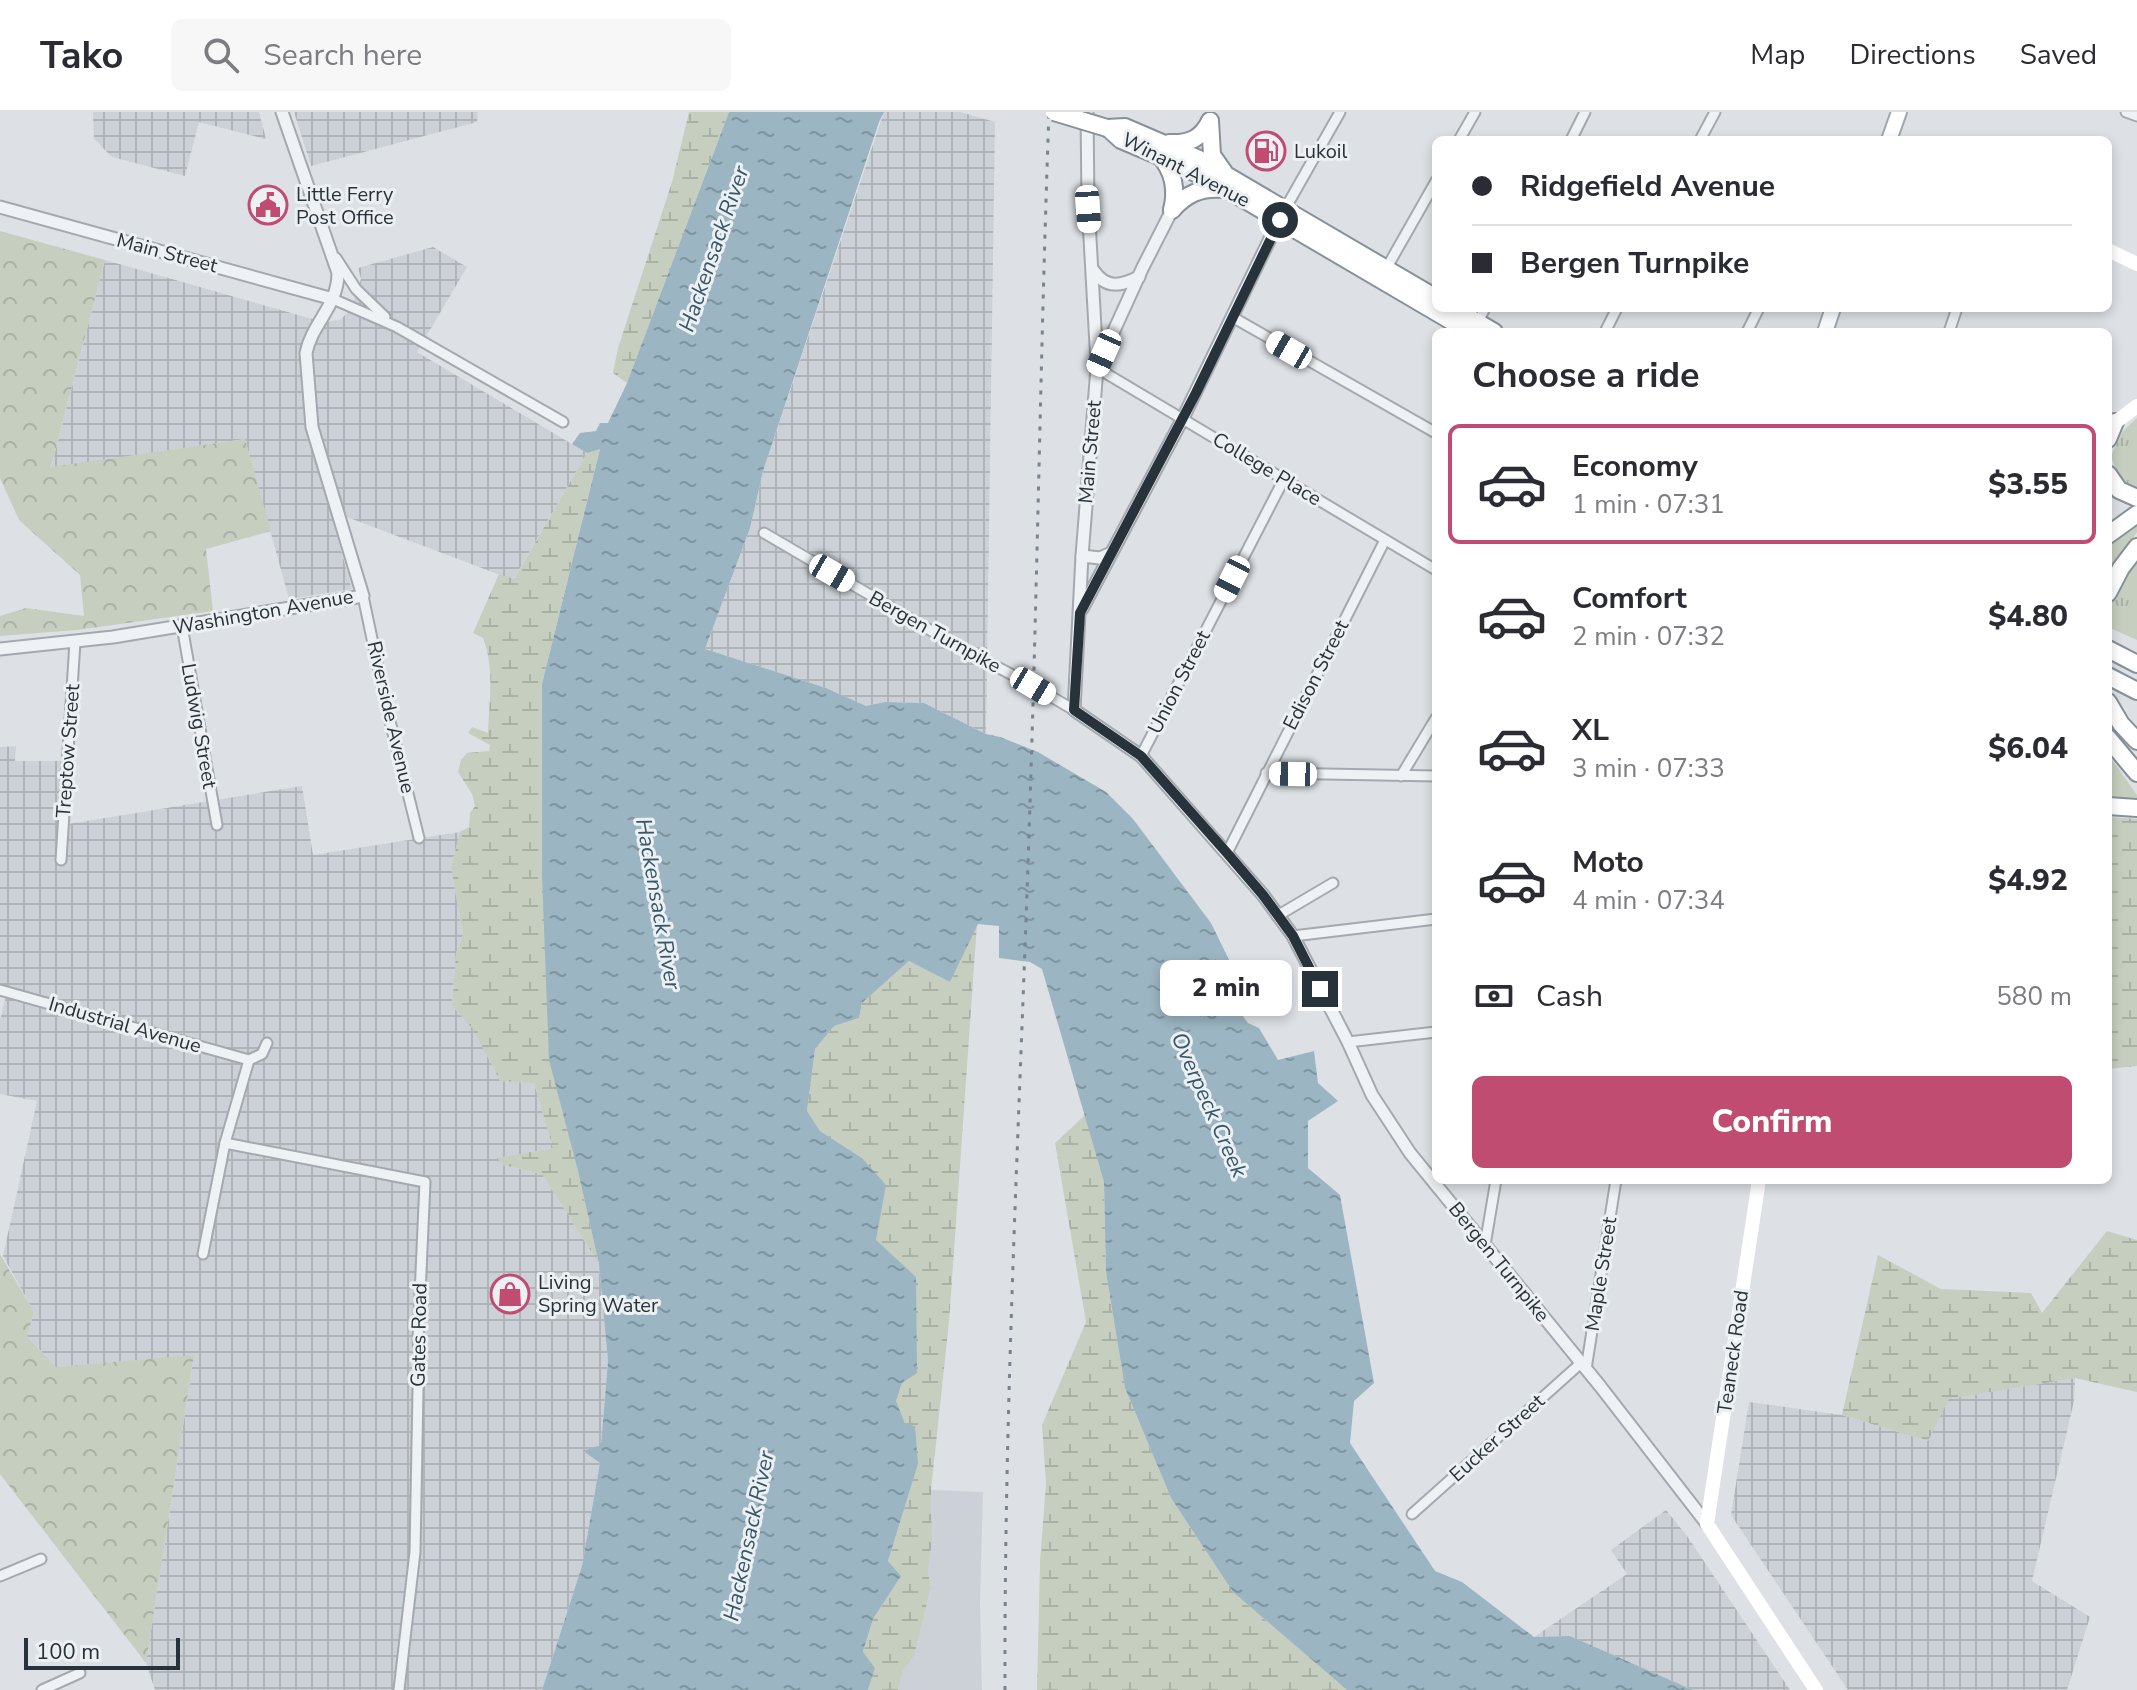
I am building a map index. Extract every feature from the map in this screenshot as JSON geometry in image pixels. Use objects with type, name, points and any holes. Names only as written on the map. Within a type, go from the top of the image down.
[{"type":"highway","name":"Winant Avenue","points":[[1054,112],[1108,128],[1121,140],[1161,148],[1432,296]]},
{"type":"highway","points":[[1172,210],[1174,184],[1161,148],[1195,140],[1204,131],[1210,116]]},
{"type":"highway","points":[[1172,210],[1186,197],[1227,182],[1212,155],[1210,116]]},
{"type":"highway","name":"Winant Avenue","points":[[1282,214],[1432,296]]},
{"type":"highway","points":[[2112,480],[2119,490],[2137,498]]},
{"type":"highway","points":[[2112,532],[2137,514]]},
{"type":"highway","points":[[2112,585],[2137,547]]},
{"type":"highway","points":[[2112,651],[2137,664]]},
{"type":"highway","points":[[2112,678],[2137,691]]},
{"type":"highway","points":[[2112,709],[2137,741]]},
{"type":"highway","points":[[2112,743],[2137,773]]},
{"type":"highway","points":[[2112,806],[2137,808]]},
{"type":"main road","points":[[1890,136],[1899,112]]},
{"type":"main road","points":[[2112,252],[2137,264]]},
{"type":"main road","points":[[2112,425],[2137,406]]},
{"type":"main road","name":"Teaneck Road","points":[[1707,1524],[1758,1184]]},
{"type":"main road","name":"Bergen Turnpike","points":[[1707,1524],[1816,1690]]},
{"type":"street","points":[[282,112],[338,273],[338,286],[333,299],[397,327],[563,422]]},
{"type":"street","points":[[1087,112],[1097,368]]},
{"type":"street","points":[[1080,613],[1234,318],[1282,214],[1340,112]]},
{"type":"street","points":[[1461,136],[1475,112]]},
{"type":"street","points":[[1573,136],[1585,112]]},
{"type":"street","points":[[1702,136],[1715,112]]},
{"type":"street","points":[[2126,112],[2137,116]]},
{"type":"street","points":[[1386,269],[1432,188]]},
{"type":"street","name":"Main Street","points":[[0,207],[333,299]]},
{"type":"street","name":"Main Street","points":[[1074,710],[1097,368],[1172,210]]},
{"type":"street","points":[[331,250],[356,289],[397,327]]},
{"type":"street","points":[[1093,271],[1100,280],[1110,284],[1122,285],[1139,277]]},
{"type":"street","name":"Washington Avenue","points":[[0,649],[75,642],[363,596],[312,427],[306,353],[308,342],[333,299]]},
{"type":"street","points":[[1234,318],[1432,431]]},
{"type":"street","name":"College Place","points":[[1097,368],[1432,568]]},
{"type":"street","name":"Union Street","points":[[1141,756],[1284,479]]},
{"type":"street","name":"Bergen Turnpike","points":[[764,533],[1074,710],[1141,756],[1263,895],[1293,936],[1372,1095],[1392,1128],[1432,1180]]},
{"type":"street","name":"Edison Street","points":[[1227,853],[1385,540]]},
{"type":"street","points":[[1082,556],[1100,558],[1111,553]]},
{"type":"street","name":"Riverside Avenue","points":[[363,596],[419,838]]},
{"type":"street","name":"Ludwig Street","points":[[182,626],[217,825]]},
{"type":"street","name":"Treptow Street","points":[[61,860],[75,642]]},
{"type":"street","points":[[1401,776],[1432,725]]},
{"type":"street","points":[[1266,773],[1432,776]]},
{"type":"street","points":[[1277,916],[1333,883]]},
{"type":"street","points":[[1293,936],[1432,919]]},
{"type":"street","name":"Industrial Avenue","points":[[0,990],[249,1060]]},
{"type":"street","points":[[1348,1042],[1432,1032]]},
{"type":"street","points":[[203,1254],[225,1143],[249,1060],[262,1054],[267,1043]]},
{"type":"street","name":"Gates Road","points":[[225,1143],[425,1182],[418,1340],[415,1552],[399,1690]]},
{"type":"street","name":"Bergen Turnpike","points":[[1435,1184],[1584,1366],[1707,1524]]},
{"type":"street","points":[[1485,1245],[1495,1184]]},
{"type":"street","name":"Maple Street","points":[[1584,1366],[1615,1184]]},
{"type":"street","name":"Eucker Street","points":[[1412,1514],[1584,1366]]},
{"type":"street","points":[[0,1576],[41,1559]]},
{"type":"street","points":[[42,1690],[80,1673]]},
{"type":"shaded area","points":[[93,112],[259,112],[266,139],[199,122],[185,176],[112,157],[94,139]]},
{"type":"shaded area","points":[[294,112],[478,112],[477,122],[311,166]]},
{"type":"shaded area","points":[[884,112],[960,112],[995,122],[986,734],[924,703],[885,702],[866,706],[826,688],[705,649],[750,528],[763,471]]},
{"type":"shaded area","points":[[433,247],[467,267],[417,352],[587,453],[513,580],[347,517],[333,522],[352,589],[289,599],[245,439],[51,468],[105,260],[323,322],[340,320],[351,309],[361,279],[358,268]]},
{"type":"shaded area","points":[[16,746],[15,761],[72,761],[68,824],[302,786],[313,855],[460,832],[451,867],[463,935],[456,953],[452,1006],[473,1028],[500,1081],[534,1083],[553,1148],[498,1158],[503,1165],[542,1174],[599,1264],[608,1361],[601,1446],[584,1452],[600,1463],[582,1566],[542,1690],[155,1690],[146,1663],[194,1356],[56,1367],[27,1336],[34,1312],[3,1256],[37,1101],[0,1094],[0,1020],[6,996],[0,994],[0,747]]},
{"type":"shaded area","points":[[2075,1378],[2074,1401],[2032,1581],[2090,1617],[2067,1690],[1848,1690],[1731,1515],[1749,1402],[1842,1415],[1928,1441],[1948,1399]]},
{"type":"shaded area","points":[[931,1490],[983,1492],[980,1603],[982,1690],[898,1690],[903,1671],[914,1656],[931,1589],[928,1572],[932,1540]]},
{"type":"shaded area","points":[[1666,1510],[1687,1536],[1790,1690],[1693,1690],[1570,1636],[1534,1637],[1627,1574],[1611,1550]]},
{"type":"green space","points":[[689,112],[729,112],[627,383],[613,373],[618,348],[672,182]]},
{"type":"green space","points":[[0,231],[105,260],[51,467],[245,439],[271,531],[206,549],[213,611],[77,630],[0,636],[0,616],[26,608],[84,616],[80,575],[19,520],[0,478]]},
{"type":"green space","points":[[2137,418],[2137,492],[2118,476],[2112,459],[2123,431]]},
{"type":"green space","points":[[600,448],[542,684],[577,1167],[599,1264],[542,1174],[503,1165],[497,1158],[553,1148],[534,1083],[500,1081],[473,1029],[452,1006],[456,953],[463,935],[451,867],[460,832],[469,827],[470,813],[475,806],[472,794],[458,772],[461,760],[467,753],[489,751],[490,745],[468,733],[472,727],[488,733],[490,697],[487,650],[483,638],[473,633],[499,574],[514,579],[587,453]]},
{"type":"green space","points":[[2137,524],[2137,532],[2112,568],[2112,541]]},
{"type":"green space","points":[[2137,563],[2137,640],[2112,629],[2112,590],[2117,590]]},
{"type":"green space","points":[[2112,760],[2137,795],[2137,802],[2112,800]]},
{"type":"green space","points":[[2112,817],[2137,819],[2137,1066],[2112,1069]]},
{"type":"green space","points":[[977,924],[949,1322],[931,1490],[932,1540],[928,1572],[931,1588],[914,1656],[903,1671],[898,1690],[868,1690],[875,1668],[863,1653],[873,1619],[901,1576],[888,1561],[918,1464],[896,1401],[902,1383],[862,1158],[820,1131],[807,1111],[815,1049],[834,1026],[859,1018],[862,1003],[909,961],[950,982]]},
{"type":"green space","points":[[1085,1115],[1104,1182],[1106,1272],[1125,1388],[1171,1498],[1233,1592],[1347,1690],[1037,1690],[1040,1562],[1046,1484],[1042,1425],[1086,1322],[1055,1143]]},
{"type":"green space","points":[[2107,1231],[2137,1240],[2137,1392],[2075,1378],[1949,1399],[1928,1441],[1842,1415],[1878,1255],[1941,1289],[2031,1293],[2042,1313]]},
{"type":"green space","points":[[0,1254],[34,1312],[27,1336],[56,1367],[194,1355],[146,1663],[0,1474]]},
{"type":"water","points":[[729,112],[884,112],[763,471],[750,528],[705,649],[826,688],[866,706],[885,702],[924,703],[986,734],[1038,752],[1106,792],[1133,819],[1211,923],[1237,976],[1232,1001],[1248,1023],[1259,1028],[1278,1060],[1314,1051],[1318,1083],[1338,1101],[1308,1121],[1308,1168],[1340,1195],[1374,1383],[1354,1401],[1350,1443],[1435,1571],[1462,1582],[1534,1637],[1570,1636],[1693,1690],[1347,1690],[1233,1592],[1171,1498],[1125,1388],[1106,1272],[1104,1182],[1042,969],[1030,962],[999,958],[999,926],[978,924],[950,982],[909,961],[862,1003],[859,1018],[834,1026],[815,1049],[807,1111],[820,1131],[862,1158],[886,1185],[876,1240],[916,1277],[917,1373],[902,1383],[896,1401],[905,1424],[915,1426],[918,1464],[888,1561],[901,1576],[873,1619],[863,1652],[875,1668],[868,1690],[542,1690],[582,1566],[600,1463],[583,1451],[601,1445],[608,1361],[599,1264],[549,1060],[542,874],[542,684],[600,449],[587,453],[572,444],[580,433],[596,431],[600,423],[608,423],[627,383]]},
{"type":"railway","points":[[1005,1690],[1010,1345],[1031,770],[1049,112]]},
{"type":"place","name":"Lukoil","points":[[1266,151]]},
{"type":"place","name":"Little Ferry Post Office","points":[[268,205]]},
{"type":"place","name":"Living Spring Water","points":[[510,1294]]},
{"type":"route","points":[[1280,220],[1196,393],[1080,613],[1074,710],[1141,756],[1227,853],[1293,936],[1320,989]]},
{"type":"water label","name":"Hackensack River","points":[[714,249]]},
{"type":"water label","name":"Hackensack River","points":[[658,904]]},
{"type":"water label","name":"Overpeck Creek","points":[[1209,1105]]},
{"type":"water label","name":"Hackensack River","points":[[749,1536]]}]
